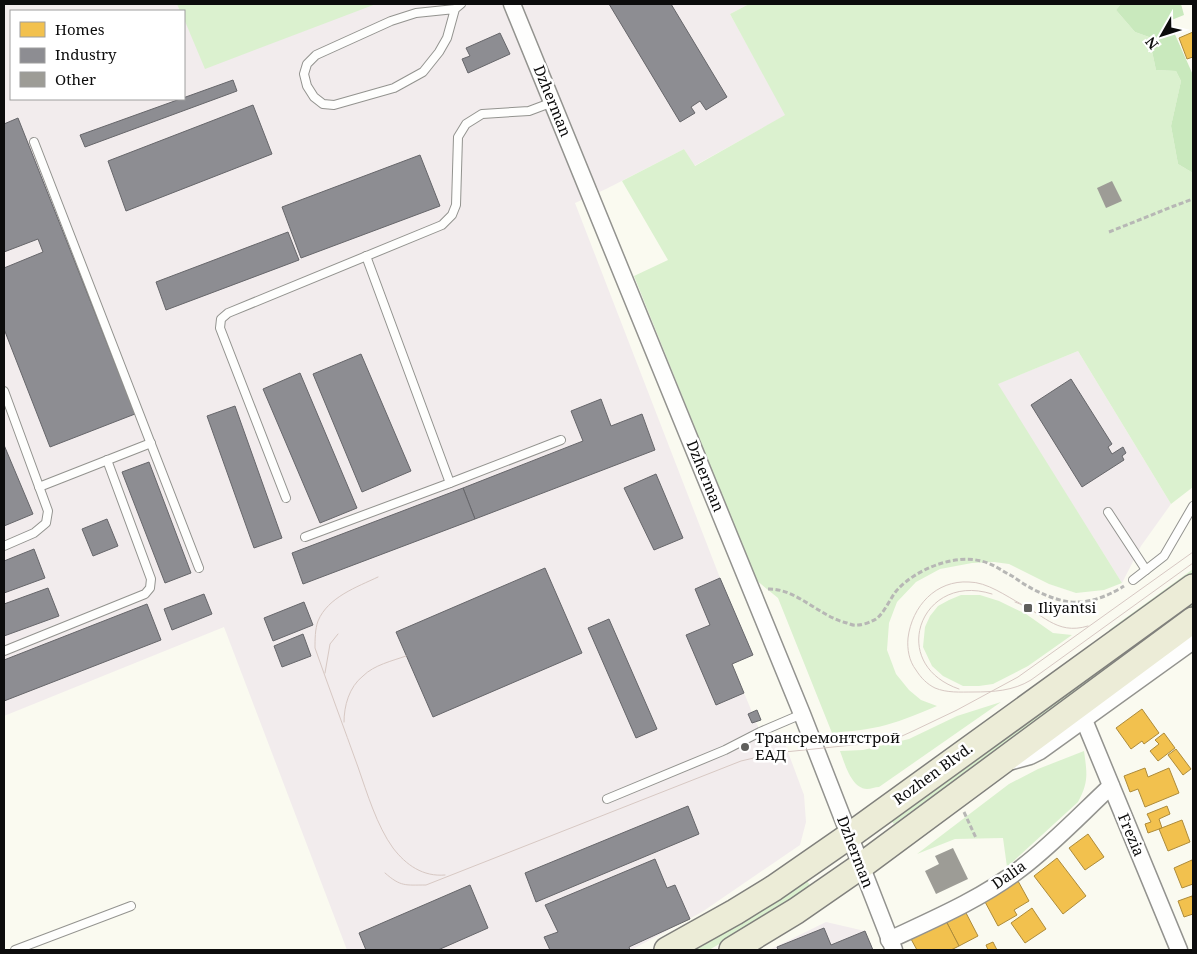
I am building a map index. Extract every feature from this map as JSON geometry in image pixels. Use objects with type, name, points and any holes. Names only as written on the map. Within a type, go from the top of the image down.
[{"type":"main road","name":"Rozhen Blvd.","points":[[666,950],[759,898],[849,836],[1193,587]]},
{"type":"main road","name":"Rozhen Blvd.","points":[[732,950],[796,912],[861,866],[1193,620]]},
{"type":"street","name":"Dzherman","points":[[512,4],[802,714],[891,945]]},
{"type":"street","points":[[984,773],[1040,751],[1193,641]]},
{"type":"street","name":"Frezia","points":[[1084,720],[1179,950]]},
{"type":"street","name":"Dalia","points":[[891,945],[974,899],[1020,868],[1054,840],[1111,786]]},
{"type":"lane","points":[[458,6],[447,38],[439,52],[423,72],[394,88],[334,106],[323,104],[314,97],[307,86],[304,74],[307,64],[316,55],[416,13],[458,6]]},
{"type":"lane","points":[[286,498],[220,328],[221,319],[228,312],[442,225],[452,215],[456,205],[458,137],[466,124],[482,114],[529,111],[552,102]]},
{"type":"lane","points":[[34,142],[199,568]]},
{"type":"lane","points":[[366,256],[450,483]]},
{"type":"lane","points":[[4,392],[48,510],[46,523],[34,534],[4,546]]},
{"type":"lane","points":[[305,537],[561,440]]},
{"type":"lane","points":[[39,487],[151,443]]},
{"type":"lane","points":[[4,651],[145,594],[150,588],[151,579],[106,460]]},
{"type":"lane","points":[[1133,580],[1164,556],[1193,506]]},
{"type":"lane","points":[[1108,512],[1146,570]]},
{"type":"lane","points":[[607,799],[725,750],[802,714]]},
{"type":"lane","points":[[15,950],[131,906]]},
{"type":"path","points":[[1110,232],[1193,199]]},
{"type":"path","points":[[752,590],[776,589],[802,600],[836,621],[857,626],[875,620],[897,590],[915,575],[927,568],[960,559],[982,561],[1042,594],[1060,600],[1078,602],[1098,598],[1117,591],[1133,580]]},
{"type":"path","points":[[964,811],[976,838]]},
{"type":"shaded area","points":[[4,4],[749,4],[730,14],[786,115],[694,166],[684,149],[575,203],[720,578],[753,655],[732,664],[762,736],[782,736],[804,795],[806,822],[800,845],[702,912],[631,950],[347,950],[224,627],[4,716]]},
{"type":"shaded area","points":[[1078,351],[1171,504],[1141,546],[1122,583],[997,384]]},
{"type":"shaded area","points":[[826,922],[865,931],[873,950],[769,950]]},
{"type":"green space","points":[[177,4],[376,4],[205,69],[185,21],[185,10],[180,10]]},
{"type":"green space","points":[[749,4],[1121,4],[1116,10],[1135,32],[1149,37],[1156,70],[1176,71],[1181,81],[1171,126],[1178,164],[1193,173],[1193,487],[1171,504],[1078,351],[998,384],[1122,583],[1104,590],[1076,593],[1049,584],[1009,564],[994,562],[972,563],[940,569],[916,582],[897,602],[889,623],[887,650],[896,674],[909,690],[921,700],[937,706],[879,727],[832,733],[778,598],[756,580],[634,276],[668,260],[622,181],[684,149],[695,166],[785,115],[730,14]]},
{"type":"green space","points":[[1121,4],[1181,4],[1184,15],[1169,21],[1193,75],[1193,173],[1178,164],[1171,126],[1181,81],[1176,71],[1156,70],[1149,37],[1135,32],[1116,10]]},
{"type":"green space","points":[[1193,569],[1193,576],[1109,637],[1109,630]]},
{"type":"green space","points":[[961,595],[980,595],[999,601],[1026,614],[1053,633],[1072,635],[1028,666],[993,684],[963,686],[943,676],[932,666],[923,647],[925,627],[930,616],[938,606]]},
{"type":"green space","points":[[1193,597],[1193,607],[894,824],[889,818]]},
{"type":"green space","points":[[1001,702],[879,787],[861,788],[849,774],[840,751],[863,750],[909,739],[957,716]]},
{"type":"green space","points":[[1084,751],[1086,777],[1084,789],[1078,802],[1007,867],[1003,838],[955,839],[917,854],[1009,784],[1038,769]]},
{"type":"green space","points":[[806,880],[811,886],[773,913],[709,950],[691,950]]},
{"type":"building: Homes","points":[[1193,32],[1193,57],[1187,59],[1179,38]]},
{"type":"building: Homes","points":[[1142,709],[1159,733],[1144,744],[1142,741],[1131,749],[1116,728]]},
{"type":"building: Homes","points":[[1164,733],[1175,748],[1158,761],[1150,751],[1159,744],[1155,740]]},
{"type":"building: Homes","points":[[1176,749],[1191,769],[1183,775],[1168,755]]},
{"type":"building: Homes","points":[[1145,768],[1148,777],[1169,768],[1179,793],[1145,807],[1138,789],[1130,792],[1124,776]]},
{"type":"building: Homes","points":[[1167,806],[1170,814],[1159,819],[1162,828],[1148,833],[1145,824],[1151,822],[1147,814]]},
{"type":"building: Homes","points":[[1182,820],[1190,842],[1168,851],[1159,829]]},
{"type":"building: Homes","points":[[1088,834],[1104,857],[1085,870],[1069,848]]},
{"type":"building: Homes","points":[[1057,858],[1086,896],[1063,914],[1034,876]]},
{"type":"building: Homes","points":[[1192,860],[1193,884],[1182,888],[1174,868]]},
{"type":"building: Homes","points":[[1018,881],[1029,901],[1014,910],[1017,915],[998,926],[984,900]]},
{"type":"building: Homes","points":[[1192,896],[1193,914],[1184,917],[1178,901]]},
{"type":"building: Homes","points":[[1032,908],[1046,929],[1025,943],[1011,923]]},
{"type":"building: Homes","points":[[965,911],[978,936],[959,946],[946,921]]},
{"type":"building: Homes","points":[[946,921],[959,946],[951,950],[917,950],[911,939]]},
{"type":"building: Homes","points":[[993,942],[997,950],[988,950],[986,945]]},
{"type":"building: Industry","points":[[609,4],[671,4],[727,97],[706,110],[700,101],[691,107],[695,113],[680,122]]},
{"type":"building: Industry","points":[[500,33],[510,54],[468,73],[462,59],[470,56],[466,48]]},
{"type":"building: Industry","points":[[233,80],[237,91],[85,147],[80,135],[177,100],[185,100],[185,97]]},
{"type":"building: Industry","points":[[253,105],[272,154],[126,211],[108,161]]},
{"type":"building: Industry","points":[[18,118],[135,414],[50,447],[4,329],[4,268],[43,252],[38,239],[4,252],[4,124]]},
{"type":"building: Industry","points":[[420,155],[440,206],[301,258],[282,207]]},
{"type":"building: Industry","points":[[288,232],[299,260],[166,310],[156,282]]},
{"type":"building: Industry","points":[[361,354],[411,471],[362,492],[313,374]]},
{"type":"building: Industry","points":[[300,373],[357,508],[320,523],[263,389]]},
{"type":"building: Industry","points":[[1071,379],[1112,444],[1108,447],[1112,454],[1123,447],[1126,453],[1122,456],[1124,460],[1082,487],[1031,405]]},
{"type":"building: Industry","points":[[601,399],[611,426],[642,414],[655,450],[475,519],[463,488],[583,441],[571,411]]},
{"type":"building: Industry","points":[[235,406],[282,538],[254,548],[207,416]]},
{"type":"building: Industry","points":[[4,445],[33,514],[4,526]]},
{"type":"building: Industry","points":[[149,462],[191,573],[165,583],[122,472]]},
{"type":"building: Industry","points":[[656,474],[683,538],[654,550],[624,488]]},
{"type":"building: Industry","points":[[463,488],[475,519],[303,584],[292,553]]},
{"type":"building: Industry","points":[[107,519],[118,546],[93,556],[82,529]]},
{"type":"building: Industry","points":[[34,549],[45,578],[4,593],[4,561]]},
{"type":"building: Industry","points":[[545,568],[582,653],[433,717],[396,632]]},
{"type":"building: Industry","points":[[720,578],[753,655],[732,664],[744,693],[716,705],[686,635],[710,625],[695,589]]},
{"type":"building: Industry","points":[[48,588],[59,616],[4,636],[4,604]]},
{"type":"building: Industry","points":[[204,594],[212,614],[172,630],[164,609]]},
{"type":"building: Industry","points":[[304,602],[313,625],[273,641],[264,618]]},
{"type":"building: Industry","points":[[147,604],[161,640],[4,701],[4,660]]},
{"type":"building: Industry","points":[[609,619],[657,729],[636,738],[588,628]]},
{"type":"building: Industry","points":[[303,634],[311,656],[282,667],[274,646]]},
{"type":"building: Industry","points":[[757,710],[761,720],[752,723],[748,714]]},
{"type":"building: Industry","points":[[688,806],[699,834],[536,902],[525,873]]},
{"type":"building: Industry","points":[[655,859],[667,888],[675,885],[690,919],[629,947],[630,950],[550,950],[544,937],[558,932],[545,905]]},
{"type":"building: Industry","points":[[470,885],[488,928],[438,950],[366,950],[359,933]]},
{"type":"building: Industry","points":[[824,928],[831,945],[865,931],[873,950],[778,950],[777,947]]},
{"type":"building: Other","points":[[1112,181],[1122,201],[1106,208],[1097,188]]},
{"type":"building: Other","points":[[953,848],[968,879],[936,894],[925,871],[939,864],[935,856]]},
{"type":"tram line","points":[[385,873],[399,883],[426,885],[741,761],[775,753],[872,743],[902,736],[957,710],[1018,677],[1193,552]]},
{"type":"tram line","points":[[1021,604],[983,584],[957,583],[946,585],[936,590],[920,606],[910,626],[908,638],[909,655],[920,676],[927,683],[944,691],[988,692],[1017,687],[1031,680],[1193,563]]},
{"type":"tram line","points":[[378,577],[352,589],[329,605],[318,621],[315,648],[377,820],[387,839],[409,865],[429,874],[445,875]]},
{"type":"tram line","points":[[959,689],[937,677],[923,660],[919,642],[921,624],[931,607],[947,596],[967,590],[992,594]]},
{"type":"tram line","points":[[1015,602],[1050,622],[1067,628],[1088,626]]},
{"type":"tram line","points":[[325,673],[330,644],[338,634]]},
{"type":"tram line","points":[[344,722],[348,697],[358,680],[378,666],[406,656]]},
{"type":"place","name":"Iliyantsi","points":[[1028,608]]},
{"type":"place","name":"Трансремонтстрой ЕАД","points":[[745,747]]}]
